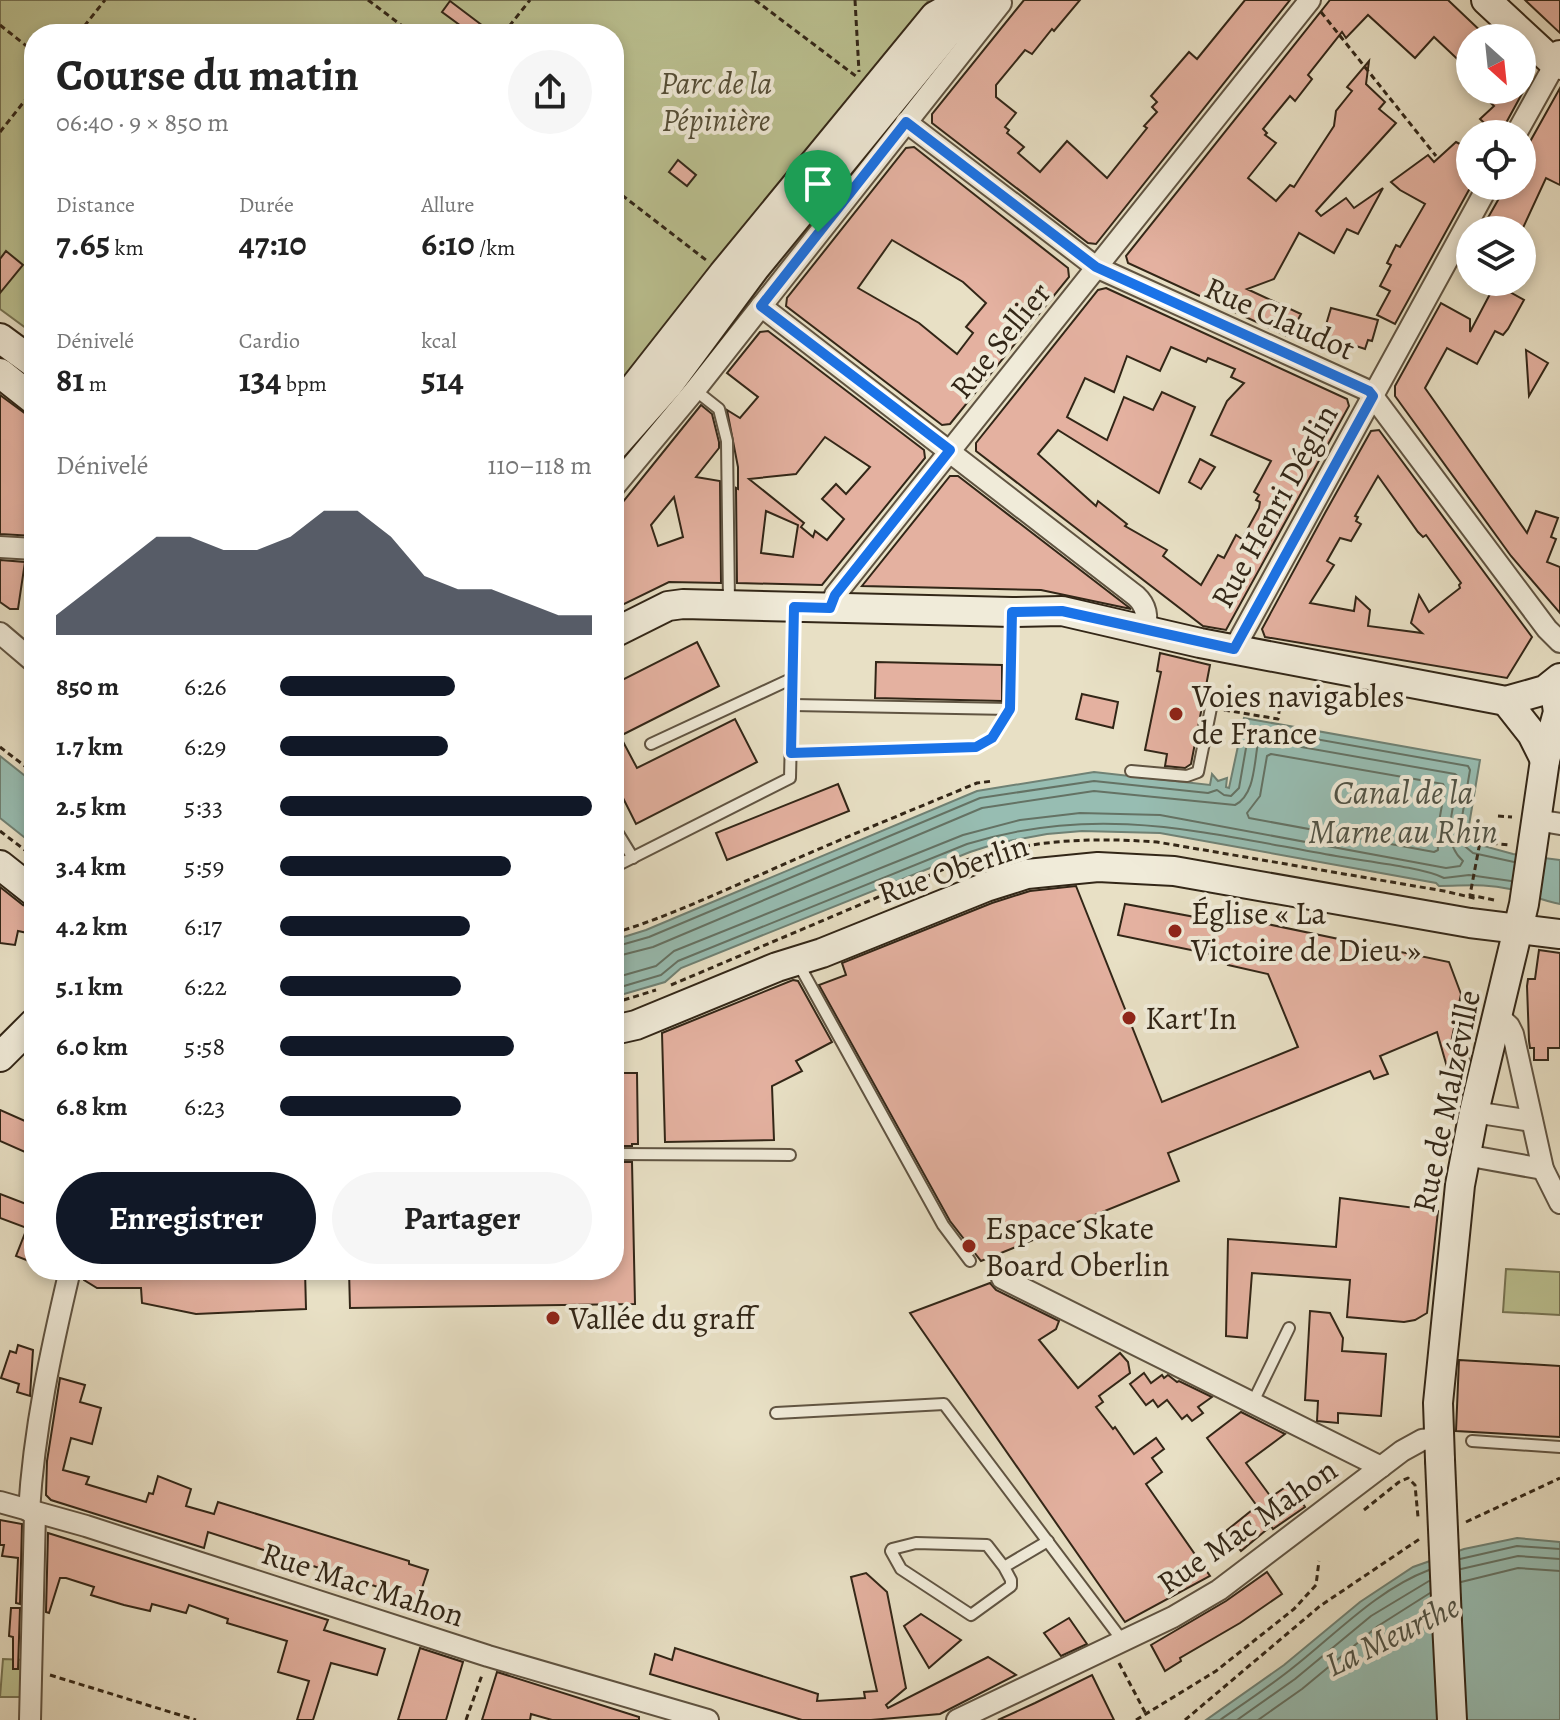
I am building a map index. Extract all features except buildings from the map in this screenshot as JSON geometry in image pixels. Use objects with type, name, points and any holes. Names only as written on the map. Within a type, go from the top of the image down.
[{"type":"main road","points":[[953,12],[958,29],[992,0]]},
{"type":"main road","points":[[1486,0],[1558,63]]},
{"type":"main road","points":[[624,400],[723,274],[935,16],[953,12]]},
{"type":"main road","points":[[624,435],[669,384],[953,12]]},
{"type":"main road","points":[[0,338],[24,356]]},
{"type":"main road","points":[[0,355],[24,373]]},
{"type":"main road","points":[[0,373],[24,392]]},
{"type":"main road","points":[[624,628],[668,606],[1062,611],[1234,649],[1506,701],[1538,693],[1557,681]]},
{"type":"main road","name":"Rue de Malzéville","points":[[1452,1720],[1438,1403],[1447,1295],[1465,1155],[1474,1112],[1519,928],[1531,852],[1548,822],[1545,760],[1558,712],[1557,681]]},
{"type":"main road","points":[[1506,701],[1532,734],[1545,760]]},
{"type":"main road","points":[[0,865],[24,884]]},
{"type":"main road","name":"Rue Oberlin","points":[[624,1028],[986,887],[1027,874],[1098,867],[1174,871],[1470,923],[1560,934]]},
{"type":"main road","points":[[0,1057],[24,1033]]},
{"type":"street","points":[[624,475],[695,390],[1003,0]]},
{"type":"street","name":"Rue Sellier","points":[[830,608],[835,595],[1096,267],[1314,4]]},
{"type":"street","points":[[1524,120],[1558,63]]},
{"type":"street","name":"Rue Claudot","points":[[906,122],[1096,267],[1369,391],[1547,629],[1560,642]]},
{"type":"street","name":"Rue Henri Déglin","points":[[1234,649],[1480,200]]},
{"type":"street","points":[[761,306],[1136,596],[1143,602],[1147,614],[1146,630]]},
{"type":"street","points":[[0,547],[24,548]]},
{"type":"street","points":[[0,633],[24,647]]},
{"type":"street","points":[[1496,1014],[1513,1034],[1543,1169],[1560,1203]]},
{"type":"street","points":[[1474,1112],[1532,1121]]},
{"type":"street","points":[[1465,1155],[1543,1169]]},
{"type":"street","points":[[1002,1278],[1381,1467]]},
{"type":"street","points":[[30,1720],[34,1442],[68,1280]]},
{"type":"street","name":"Rue Mac Mahon","points":[[957,1720],[1173,1617],[1219,1590],[1411,1445],[1422,1440],[1439,1449]]},
{"type":"street","name":"Rue Mac Mahon","points":[[0,1502],[86,1526],[488,1656],[708,1720]]},
{"type":"lane","points":[[695,390],[719,409],[727,441],[729,605]]},
{"type":"lane","points":[[624,862],[790,778],[794,607]]},
{"type":"lane","points":[[791,753],[976,747],[992,738],[1010,709],[1012,612]]},
{"type":"lane","points":[[651,744],[793,678]]},
{"type":"lane","points":[[793,705],[1010,709]]},
{"type":"lane","points":[[1131,771],[1187,776],[1198,772],[1211,708]]},
{"type":"lane","points":[[624,843],[633,858]]},
{"type":"lane","points":[[797,961],[943,1225],[970,1261]]},
{"type":"lane","points":[[624,1154],[790,1155]]},
{"type":"lane","points":[[1252,1404],[1289,1328]]},
{"type":"lane","points":[[776,1413],[944,1404],[1122,1640]]},
{"type":"lane","points":[[1472,1441],[1560,1447]]},
{"type":"lane","points":[[1004,1567],[1048,1541]]},
{"type":"lane","points":[[916,1543],[987,1545],[1004,1567],[1011,1586],[976,1614],[968,1615],[901,1569],[891,1551],[916,1543]]},
{"type":"path","points":[[86,24],[105,0]]},
{"type":"path","points":[[368,0],[400,24]]},
{"type":"path","points":[[511,24],[530,0]]},
{"type":"path","points":[[755,0],[864,82]]},
{"type":"path","points":[[855,0],[858,78]]},
{"type":"path","points":[[1314,4],[1436,156]]},
{"type":"path","points":[[0,25],[24,44]]},
{"type":"path","points":[[0,132],[24,102]]},
{"type":"path","points":[[624,197],[710,264]]},
{"type":"path","points":[[1206,685],[1215,687]]},
{"type":"path","points":[[1211,708],[1278,719],[1281,697]]},
{"type":"path","points":[[0,747],[24,765]]},
{"type":"path","points":[[624,930],[720,894],[977,783],[993,781]]},
{"type":"path","points":[[0,831],[24,849]]},
{"type":"path","points":[[1494,900],[1470,895],[1470,892],[1480,842],[1500,846]]},
{"type":"path","points":[[1364,1510],[1408,1478],[1415,1485],[1419,1526]]},
{"type":"path","points":[[1463,1524],[1560,1478]]},
{"type":"path","points":[[1185,1720],[1320,1606],[1425,1535]]},
{"type":"path","points":[[1138,1720],[1216,1671],[1294,1609],[1316,1585],[1319,1561]]},
{"type":"path","points":[[1103,1651],[1120,1664],[1155,1720]]},
{"type":"path","points":[[466,1720],[488,1656]]},
{"type":"path","points":[[31,1669],[195,1720]]},
{"type":"green space","name":"Parc de la Pépinière","points":[[0,0],[929,0],[624,381],[624,24],[24,24],[24,327],[0,309]]},
{"type":"green space","points":[[1506,1269],[1560,1272],[1560,1315],[1503,1312]]},
{"type":"green space","points":[[3,1659],[26,1660],[25,1697],[0,1697]]},
{"type":"water","name":"Canal de la Marne au Rhin","points":[[1244,718],[1480,760],[1467,837],[1469,842],[1513,854],[1560,860],[1560,904],[1501,887],[1439,886],[1160,833],[1082,831],[1047,834],[970,852],[681,968],[665,982],[624,994],[624,937],[977,791],[1094,772],[1210,785],[1212,774],[1218,781],[1227,778],[1226,787],[1229,788]]},
{"type":"water","points":[[0,756],[24,775],[24,837],[0,818]]},
{"type":"water","name":"La Meurthe","points":[[1517,1538],[1560,1542],[1560,1720],[1206,1720],[1284,1665],[1360,1602],[1413,1567],[1464,1549]]},
{"type":"place","name":"Voies navigables de France","points":[[1176,714]]},
{"type":"place","name":"Église « La Victoire de Dieu »","points":[[1175,931]]},
{"type":"place","name":"Kart'In","points":[[1129,1018]]},
{"type":"place","name":"Espace Skate Board Oberlin","points":[[969,1246]]},
{"type":"place","name":"Vallée du graff","points":[[553,1318]]},
{"type":"route","points":[[906,122],[1096,267],[1369,391],[1373,396],[1234,649],[1062,611],[1012,612],[1010,709],[992,738],[976,747],[791,753],[794,607],[830,608],[835,595],[950,450],[761,306],[818,232],[906,122]]}]
